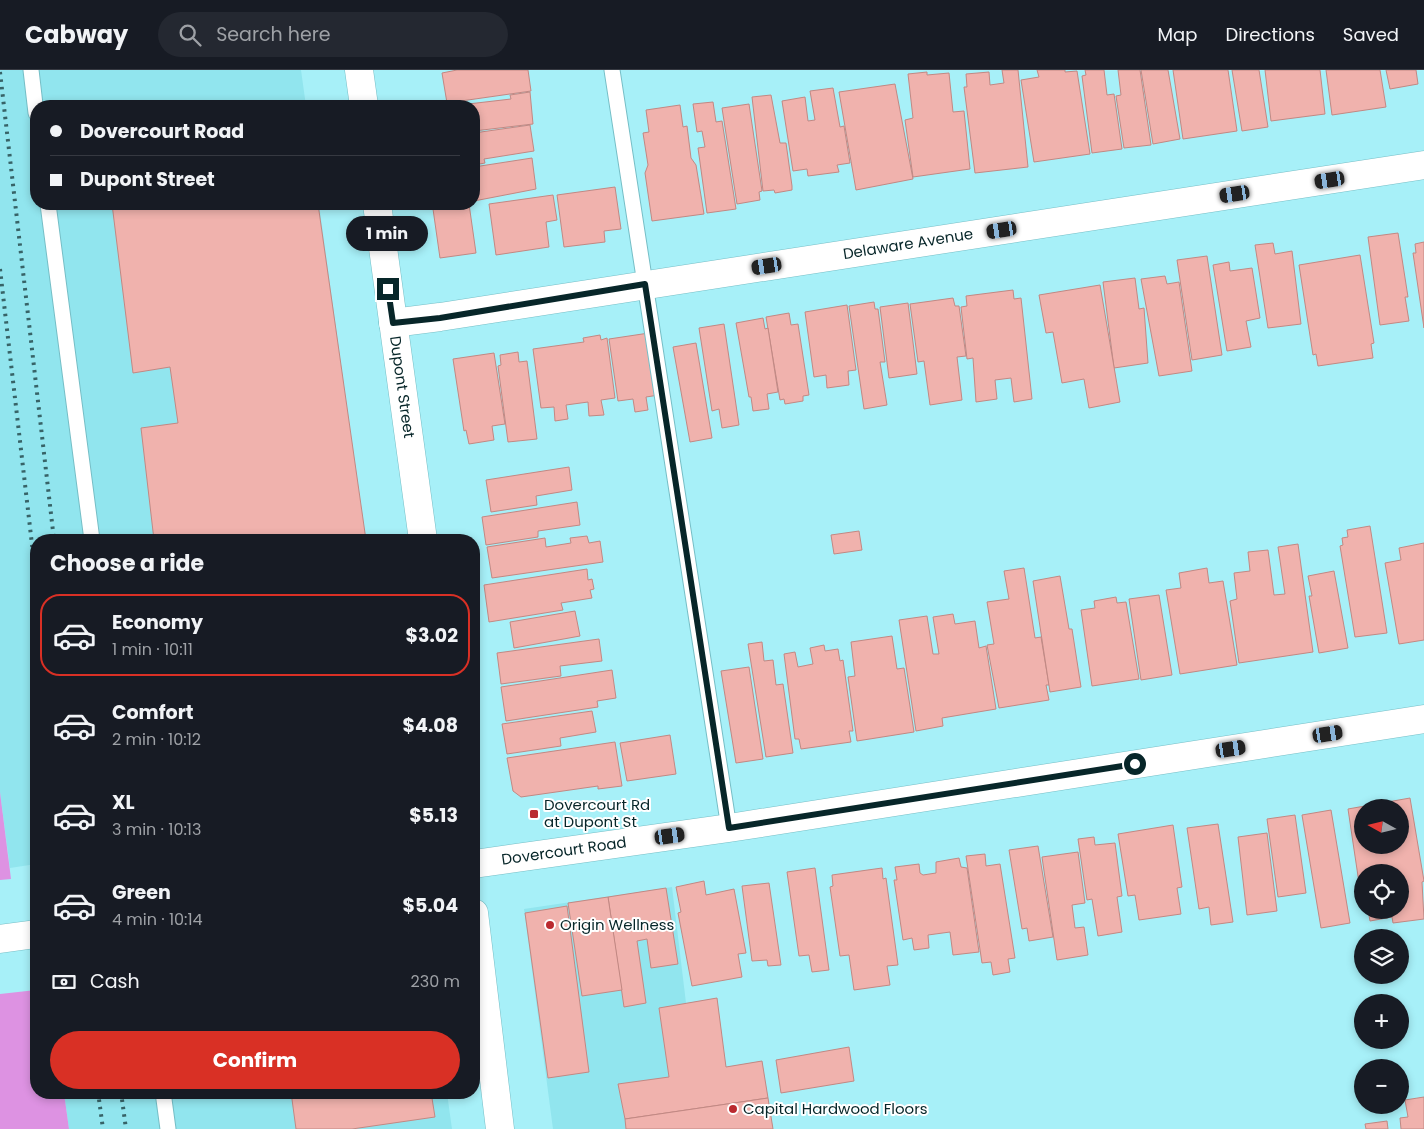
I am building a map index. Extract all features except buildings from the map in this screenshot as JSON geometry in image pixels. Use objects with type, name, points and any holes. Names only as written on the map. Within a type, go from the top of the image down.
[{"type":"street","points":[[359,70],[363,100]]},
{"type":"street","name":"Delaware Avenue","points":[[393,323],[440,318],[645,284],[1424,165]]},
{"type":"street","name":"Dupont Street","points":[[378,210],[421,534]]},
{"type":"street","name":"Dovercourt Road","points":[[480,863],[729,828],[1424,719]]},
{"type":"street","points":[[0,939],[30,935]]},
{"type":"street","points":[[480,963],[500,1129]]},
{"type":"lane","points":[[31,70],[34,100]]},
{"type":"lane","points":[[612,70],[729,828]]},
{"type":"lane","points":[[49,210],[91,534]]},
{"type":"lane","points":[[164,1099],[168,1129]]},
{"type":"shaded area","points":[[0,70],[301,70],[305,100],[30,100],[30,210],[320,210],[364,534],[30,534],[30,865],[10,868],[0,792]]},
{"type":"shaded area","points":[[0,792],[11,879],[0,880]]},
{"type":"shaded area","points":[[672,887],[686,1003],[717,998],[726,1067],[762,1061],[773,1129],[553,1129],[524,909]]},
{"type":"shaded area","points":[[30,991],[30,1099],[65,1099],[69,1129],[0,1129],[0,994]]},
{"type":"shaded area","points":[[65,1099],[448,1099],[452,1129],[69,1129]]},
{"type":"railway","points":[[0,72],[53,534]]},
{"type":"railway","points":[[0,269],[31,534]]},
{"type":"railway","points":[[99,1099],[103,1129]]},
{"type":"railway","points":[[122,1099],[126,1129]]},
{"type":"place","name":"Dovercourt Rd at Dupont St","points":[[534,814]]},
{"type":"place","name":"Origin Wellness","points":[[550,925]]},
{"type":"place","name":"Capital Hardwood Floors","points":[[733,1109]]},
{"type":"route","points":[[388,289],[393,323],[440,318],[645,284],[729,828],[1135,764]]}]
